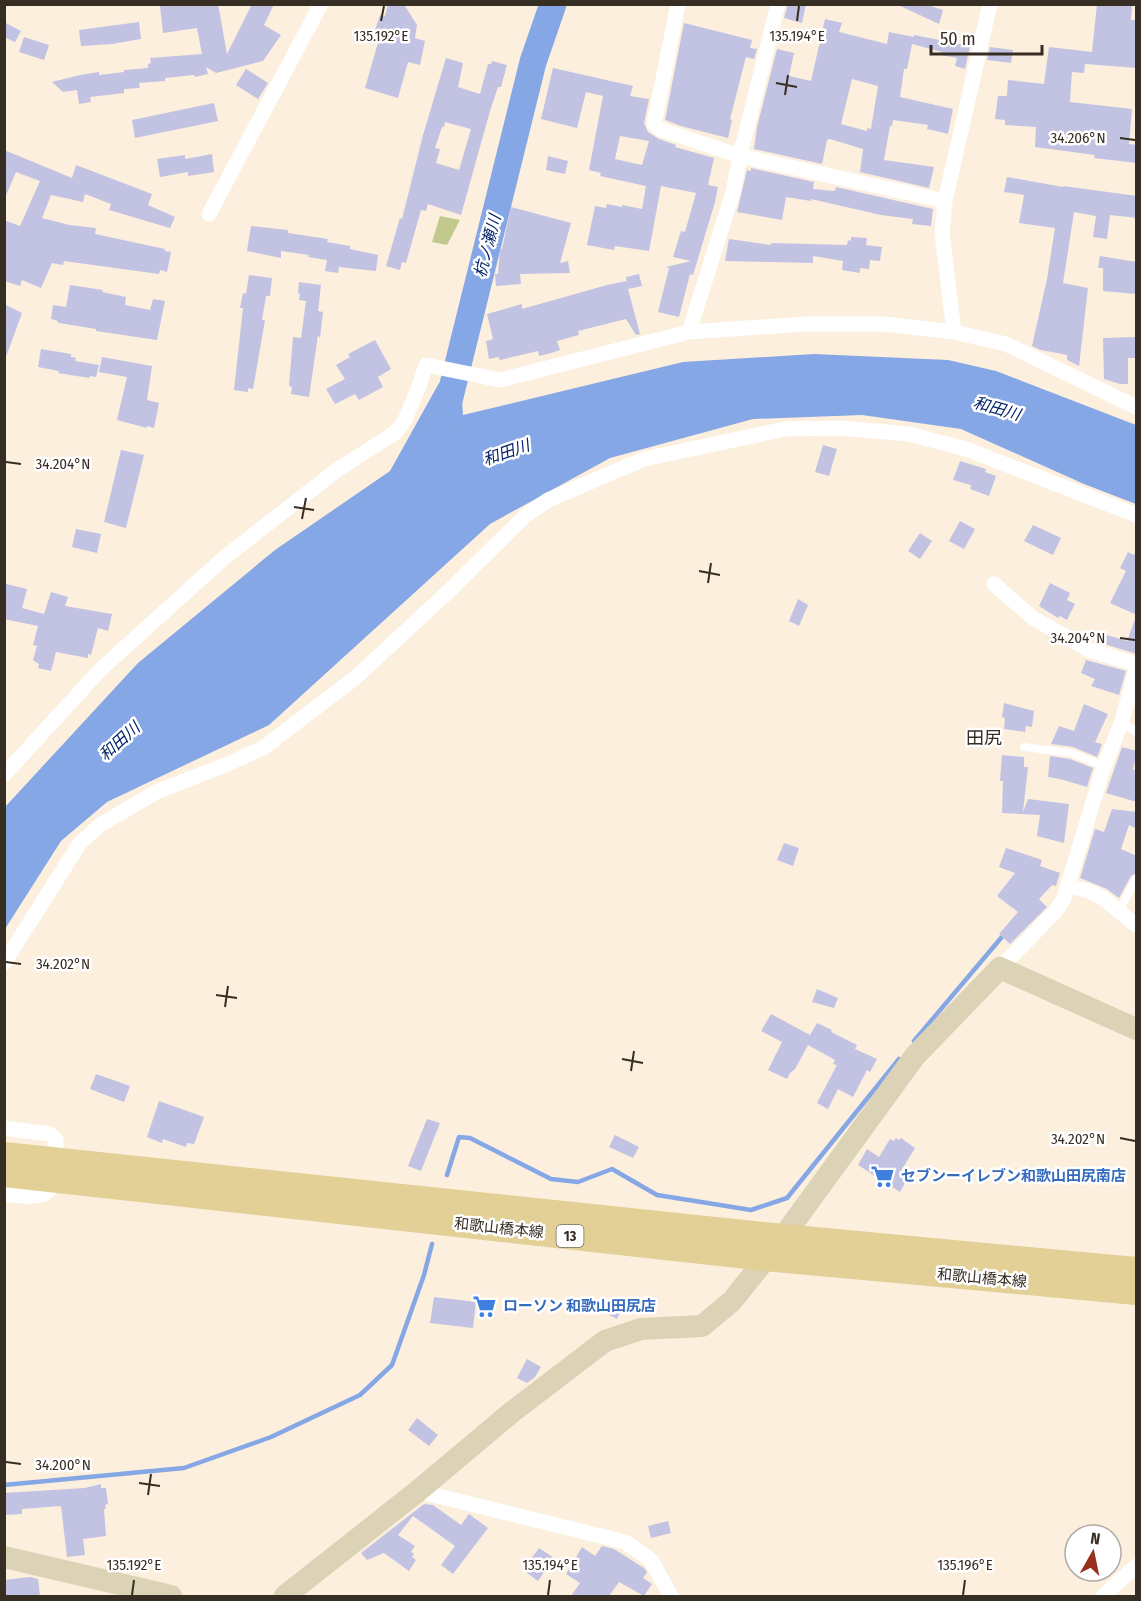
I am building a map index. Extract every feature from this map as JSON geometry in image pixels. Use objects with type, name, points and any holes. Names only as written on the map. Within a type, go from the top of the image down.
[{"type":"main road","name":"和歌山橋本線","points":[[4,1155],[55,1169],[765,1258],[1137,1292]]},
{"type":"main road","name":"和歌山橋本線","points":[[4,1174],[55,1169],[1137,1270]]},
{"type":"street","points":[[209,214],[321,4]]},
{"type":"street","points":[[678,4],[654,124],[662,130],[740,156],[945,201]]},
{"type":"street","points":[[689,332],[733,192],[778,4]]},
{"type":"street","points":[[954,332],[942,232],[945,201],[990,4]]},
{"type":"street","points":[[4,775],[100,669],[225,557],[337,470],[395,433],[405,420],[426,365],[500,380],[689,332],[805,324],[884,324],[954,332],[1006,344],[1137,407]]},
{"type":"street","points":[[4,963],[80,843],[100,825],[158,791],[263,748],[355,678],[450,590],[525,516],[548,500],[644,459],[785,429],[840,428],[909,434],[966,449],[1137,515]]},
{"type":"street","points":[[994,584],[1033,618],[1089,650],[1137,664]]},
{"type":"street","points":[[285,1596],[418,1491],[512,1412],[605,1341],[641,1329],[702,1326],[732,1300],[783,1237],[915,1056],[1056,911],[1064,898],[1104,766],[1122,721],[1137,670]]},
{"type":"street","points":[[1068,886],[1089,891],[1103,898],[1137,926]]},
{"type":"street","points":[[1000,969],[1137,1029]]},
{"type":"street","points":[[4,1128],[51,1134],[56,1140],[53,1187],[45,1195],[4,1194]]},
{"type":"street","points":[[418,1491],[625,1542],[651,1560],[671,1596]]},
{"type":"street","points":[[4,1557],[171,1596]]},
{"type":"street","points":[[1103,1596],[1137,1566]]},
{"type":"lane","points":[[1122,721],[1137,732]]},
{"type":"lane","points":[[1024,747],[1071,753],[1104,766]]},
{"type":"lane","points":[[1119,911],[1137,879]]},
{"type":"green space","points":[[440,216],[460,220],[447,245],[432,242]]},
{"type":"water","name":"和田川","points":[[814,354],[948,360],[996,371],[1136,425],[1136,504],[1084,484],[961,429],[862,415],[753,419],[610,458],[490,524],[269,725],[107,802],[61,841],[5,929],[5,807],[138,663],[275,550],[390,471],[439,383],[461,387],[463,415],[683,362]]},
{"type":"building","points":[[218,4],[227,54],[252,4],[274,4],[264,25],[281,35],[263,61],[216,73],[206,67],[208,74],[139,83],[140,88],[124,89],[124,93],[90,97],[91,102],[79,104],[77,90],[63,92],[52,82],[99,72],[99,75],[148,68],[148,64],[151,63],[150,58],[202,54],[197,28],[163,33],[160,6]]},
{"type":"building","points":[[388,4],[405,6],[417,25],[415,38],[425,41],[420,65],[408,62],[398,98],[365,88],[381,32],[375,30],[380,15],[385,16]]},
{"type":"building","points":[[788,4],[806,4],[802,23],[784,18]]},
{"type":"building","points":[[896,4],[924,4],[943,10],[939,24]]},
{"type":"building","points":[[1097,4],[1132,4],[1131,20],[1137,20],[1137,68],[1085,64],[1084,73],[1072,72],[1070,102],[1132,109],[1129,144],[1137,145],[1137,163],[1035,147],[1036,127],[1005,125],[1005,120],[995,119],[998,96],[1007,96],[1008,80],[1044,84],[1049,47],[1092,52]]},
{"type":"building","points":[[825,19],[842,23],[839,32],[887,44],[889,32],[970,46],[965,69],[955,66],[957,58],[941,55],[942,52],[912,44],[907,69],[904,69],[900,97],[953,109],[948,134],[927,129],[928,125],[893,120],[890,126],[884,160],[934,167],[929,188],[860,172],[863,149],[830,139],[827,140],[822,164],[754,149],[757,127],[777,49],[794,53],[789,76],[811,81]],"holes":[[[852,79],[878,86],[871,129],[867,128],[867,131],[841,124]]]},
{"type":"building","points":[[4,22],[21,31],[15,42],[4,37]]},
{"type":"building","points":[[139,22],[141,39],[81,46],[79,30]]},
{"type":"building","points":[[684,23],[752,40],[750,48],[757,49],[754,59],[746,57],[730,119],[732,120],[728,138],[665,120]]},
{"type":"building","points":[[24,37],[49,45],[44,60],[19,52]]},
{"type":"building","points":[[990,47],[1013,50],[1011,63],[987,60]]},
{"type":"building","points":[[446,58],[463,63],[458,87],[480,94],[488,64],[492,61],[507,65],[501,87],[498,87],[490,111],[461,215],[428,204],[426,211],[421,210],[406,263],[402,262],[400,270],[386,266],[400,218],[402,219],[423,135]],"holes":[[[445,122],[471,129],[459,170],[436,163],[440,149],[435,148]]]},
{"type":"building","points":[[553,68],[633,86],[630,96],[649,99],[644,123],[648,132],[676,145],[675,147],[714,158],[708,185],[718,187],[715,202],[693,275],[690,274],[679,317],[658,312],[669,268],[666,267],[691,261],[673,257],[681,231],[685,232],[696,193],[661,186],[649,251],[615,246],[614,250],[587,245],[595,206],[606,208],[607,204],[642,209],[646,186],[600,176],[601,173],[589,170],[603,96],[586,92],[577,128],[541,119]],"holes":[[[620,136],[649,141],[642,165],[615,159]]]},
{"type":"building","points":[[246,69],[268,83],[258,99],[236,85]]},
{"type":"building","points":[[214,103],[218,121],[135,138],[132,120]]},
{"type":"building","points":[[4,150],[72,178],[76,165],[152,194],[148,205],[175,217],[170,228],[109,210],[111,204],[85,194],[83,202],[51,195],[42,218],[69,225],[96,228],[95,234],[165,249],[171,252],[167,272],[160,270],[159,274],[64,261],[63,265],[52,263],[41,288],[22,280],[20,286],[4,281],[4,220],[20,226],[40,181],[16,172],[4,200]]},
{"type":"building","points":[[212,154],[214,172],[188,176],[188,172],[160,177],[157,159],[185,155],[185,159]]},
{"type":"building","points":[[548,156],[568,161],[565,174],[546,170]]},
{"type":"building","points":[[751,168],[814,182],[813,189],[835,191],[836,187],[933,209],[931,226],[912,224],[913,219],[881,215],[811,199],[811,201],[786,197],[782,220],[737,212],[747,170],[751,171]]},
{"type":"building","points":[[1007,177],[1137,196],[1137,218],[1110,215],[1107,239],[1093,237],[1096,216],[1074,212],[1063,283],[1088,288],[1079,366],[1067,360],[1067,355],[1032,346],[1047,279],[1055,228],[1019,223],[1024,195],[1004,192]]},
{"type":"building","points":[[511,207],[571,223],[560,263],[568,261],[570,273],[520,274],[521,284],[496,286],[495,274],[498,274],[500,249],[502,249]]},
{"type":"building","points":[[251,226],[288,230],[288,233],[328,239],[327,242],[350,246],[350,249],[378,255],[376,271],[339,267],[338,273],[325,271],[327,260],[308,257],[309,255],[281,251],[281,258],[247,251]]},
{"type":"building","points":[[851,237],[867,238],[866,245],[882,247],[880,261],[870,260],[869,269],[860,268],[860,273],[842,270],[843,261],[813,256],[813,263],[725,261],[729,239],[771,245],[771,243],[847,245]]},
{"type":"building","points":[[1100,256],[1137,262],[1137,294],[1103,291],[1103,268],[1098,268]]},
{"type":"building","points":[[639,274],[642,286],[628,289],[640,334],[636,335],[626,319],[578,331],[579,335],[557,341],[560,350],[551,353],[539,356],[538,351],[500,360],[498,357],[489,359],[486,341],[493,339],[487,314],[522,304],[522,309],[607,285],[626,281],[627,283],[626,277]]},
{"type":"building","points":[[249,275],[272,278],[270,296],[266,296],[262,320],[265,320],[253,389],[248,388],[248,392],[234,390],[243,308],[240,308],[243,293],[246,294]]},
{"type":"building","points":[[299,282],[321,285],[318,311],[323,312],[309,397],[291,394],[292,387],[289,386],[293,337],[301,338],[306,301],[299,300]]},
{"type":"building","points":[[70,285],[103,290],[102,292],[126,297],[125,305],[150,310],[153,299],[165,301],[157,340],[96,331],[96,329],[59,323],[51,319],[53,305],[66,307]]},
{"type":"building","points":[[4,304],[22,313],[6,357],[4,357]]},
{"type":"building","points":[[1137,337],[1137,358],[1128,358],[1128,384],[1104,379],[1103,338]]},
{"type":"building","points":[[375,340],[391,369],[378,377],[383,387],[359,400],[355,394],[335,404],[326,389],[345,379],[336,365],[350,357],[348,354]]},
{"type":"building","points":[[41,349],[71,354],[71,357],[76,358],[75,361],[99,365],[96,377],[58,373],[59,371],[38,367]]},
{"type":"building","points":[[102,357],[152,366],[147,400],[159,403],[154,428],[117,420],[127,377],[99,372]]},
{"type":"building","points":[[823,445],[837,449],[829,476],[815,472]]},
{"type":"building","points":[[121,450],[144,455],[126,528],[104,522]]},
{"type":"building","points":[[960,461],[986,469],[985,472],[996,476],[989,496],[970,489],[971,485],[953,480]]},
{"type":"building","points":[[960,521],[975,529],[964,549],[949,541]]},
{"type":"building","points":[[1033,525],[1061,538],[1053,555],[1024,541]]},
{"type":"building","points":[[76,529],[101,534],[97,553],[72,547]]},
{"type":"building","points":[[920,533],[932,541],[920,559],[908,551]]},
{"type":"building","points":[[1137,549],[1137,615],[1110,603],[1126,571],[1120,568],[1128,552],[1134,555]]},
{"type":"building","points":[[1050,583],[1070,593],[1067,600],[1075,604],[1067,620],[1060,616],[1058,618],[1039,606]]},
{"type":"building","points":[[6,584],[27,589],[22,608],[44,614],[51,592],[68,597],[65,606],[112,614],[108,631],[98,628],[91,655],[88,654],[88,658],[56,652],[51,671],[38,668],[39,664],[33,660],[37,646],[33,645],[38,626],[4,619]]},
{"type":"building","points":[[798,599],[808,605],[799,626],[789,621]]},
{"type":"building","points":[[1135,619],[1137,619],[1137,654],[1104,644],[1107,635],[1127,641]]},
{"type":"building","points":[[1086,660],[1126,671],[1119,695],[1091,686],[1095,679],[1081,673]]},
{"type":"building","points":[[1004,703],[1034,711],[1032,727],[1026,726],[1025,732],[1004,729],[1005,718],[1002,717]]},
{"type":"building","points":[[1084,704],[1108,714],[1095,742],[1102,744],[1097,757],[1073,747],[1051,744],[1059,726],[1074,731]]},
{"type":"building","points":[[1122,747],[1137,751],[1133,770],[1137,770],[1137,802],[1106,793]]},
{"type":"building","points":[[1002,755],[1024,757],[1024,767],[1028,767],[1023,812],[1028,799],[1069,804],[1064,843],[1037,836],[1040,815],[1002,813],[1003,781],[1000,781]]},
{"type":"building","points":[[1050,756],[1070,759],[1093,768],[1087,787],[1048,777]]},
{"type":"building","points":[[1112,809],[1137,812],[1137,829],[1129,825],[1121,849],[1137,856],[1137,873],[1131,876],[1119,898],[1107,889],[1080,878],[1095,829],[1104,832]]},
{"type":"building","points":[[784,843],[799,848],[793,866],[777,860]]},
{"type":"building","points":[[1006,848],[1042,860],[1040,866],[1060,873],[1056,886],[1052,885],[1039,899],[1047,907],[1010,944],[999,934],[1018,912],[997,896],[1015,873],[999,867]]},
{"type":"building","points":[[817,989],[838,998],[834,1008],[812,1002]]},
{"type":"building","points":[[771,1014],[810,1035],[817,1023],[857,1045],[855,1049],[877,1059],[870,1072],[867,1070],[853,1097],[838,1089],[828,1109],[817,1103],[837,1065],[833,1064],[835,1060],[808,1045],[787,1079],[768,1070],[782,1042],[761,1031]]},
{"type":"building","points":[[96,1074],[130,1086],[124,1102],[90,1089]]},
{"type":"building","points":[[159,1101],[204,1117],[194,1144],[187,1143],[186,1147],[163,1139],[162,1143],[147,1137]]},
{"type":"building","points":[[427,1119],[440,1123],[421,1171],[408,1166]]},
{"type":"building","points":[[615,1135],[639,1147],[633,1158],[609,1147]]},
{"type":"building","points":[[896,1138],[899,1140],[901,1138],[915,1148],[901,1171],[909,1176],[900,1192],[858,1165],[867,1149],[879,1157],[890,1139],[894,1141]]},
{"type":"building","points":[[434,1297],[476,1302],[473,1328],[430,1323]]},
{"type":"building","points":[[603,1298],[622,1308],[617,1319],[597,1309]]},
{"type":"building","points":[[527,1359],[541,1367],[535,1377],[527,1383],[517,1378]]},
{"type":"building","points":[[417,1418],[438,1435],[429,1446],[408,1430]]},
{"type":"building","points":[[101,1484],[101,1488],[106,1488],[108,1504],[104,1509],[106,1536],[83,1539],[85,1555],[67,1557],[61,1506],[22,1509],[22,1514],[4,1515],[4,1493],[85,1488]]},
{"type":"building","points":[[424,1504],[433,1505],[461,1525],[469,1514],[488,1528],[453,1574],[441,1565],[455,1546],[413,1516],[398,1535],[415,1546],[411,1552],[414,1554],[412,1557],[416,1560],[409,1571],[384,1553],[367,1560],[361,1553]]},
{"type":"building","points":[[668,1521],[671,1533],[651,1538],[648,1526]]},
{"type":"building","points":[[602,1546],[614,1549],[644,1568],[647,1572],[643,1578],[652,1584],[644,1596],[619,1582],[609,1596],[571,1596],[580,1583],[566,1574],[582,1547],[595,1556]]},
{"type":"building","points":[[539,1548],[554,1558],[538,1581],[523,1570]]},
{"type":"building","points":[[30,1577],[38,1579],[40,1596],[4,1596],[4,1580]]},
{"type":"waterway","name":"杭ノ瀬川","points":[[444,421],[533,62],[553,4]]},
{"type":"waterway","points":[[914,1041],[1001,938]]},
{"type":"waterway","points":[[447,1175],[459,1137],[470,1138],[551,1179],[578,1182],[612,1169],[657,1195],[751,1210],[787,1198],[899,1059]]},
{"type":"waterway","points":[[4,1485],[184,1468],[271,1437],[360,1395],[392,1365],[424,1275],[432,1244]]},
{"type":"place","name":"セブンーイレブン和歌山田尻南店","points":[[883,1176]]},
{"type":"place","name":"ローソン 和歌山田尻店","points":[[485,1306]]},
{"type":"district","name":"田尻","points":[[984,738]]}]
